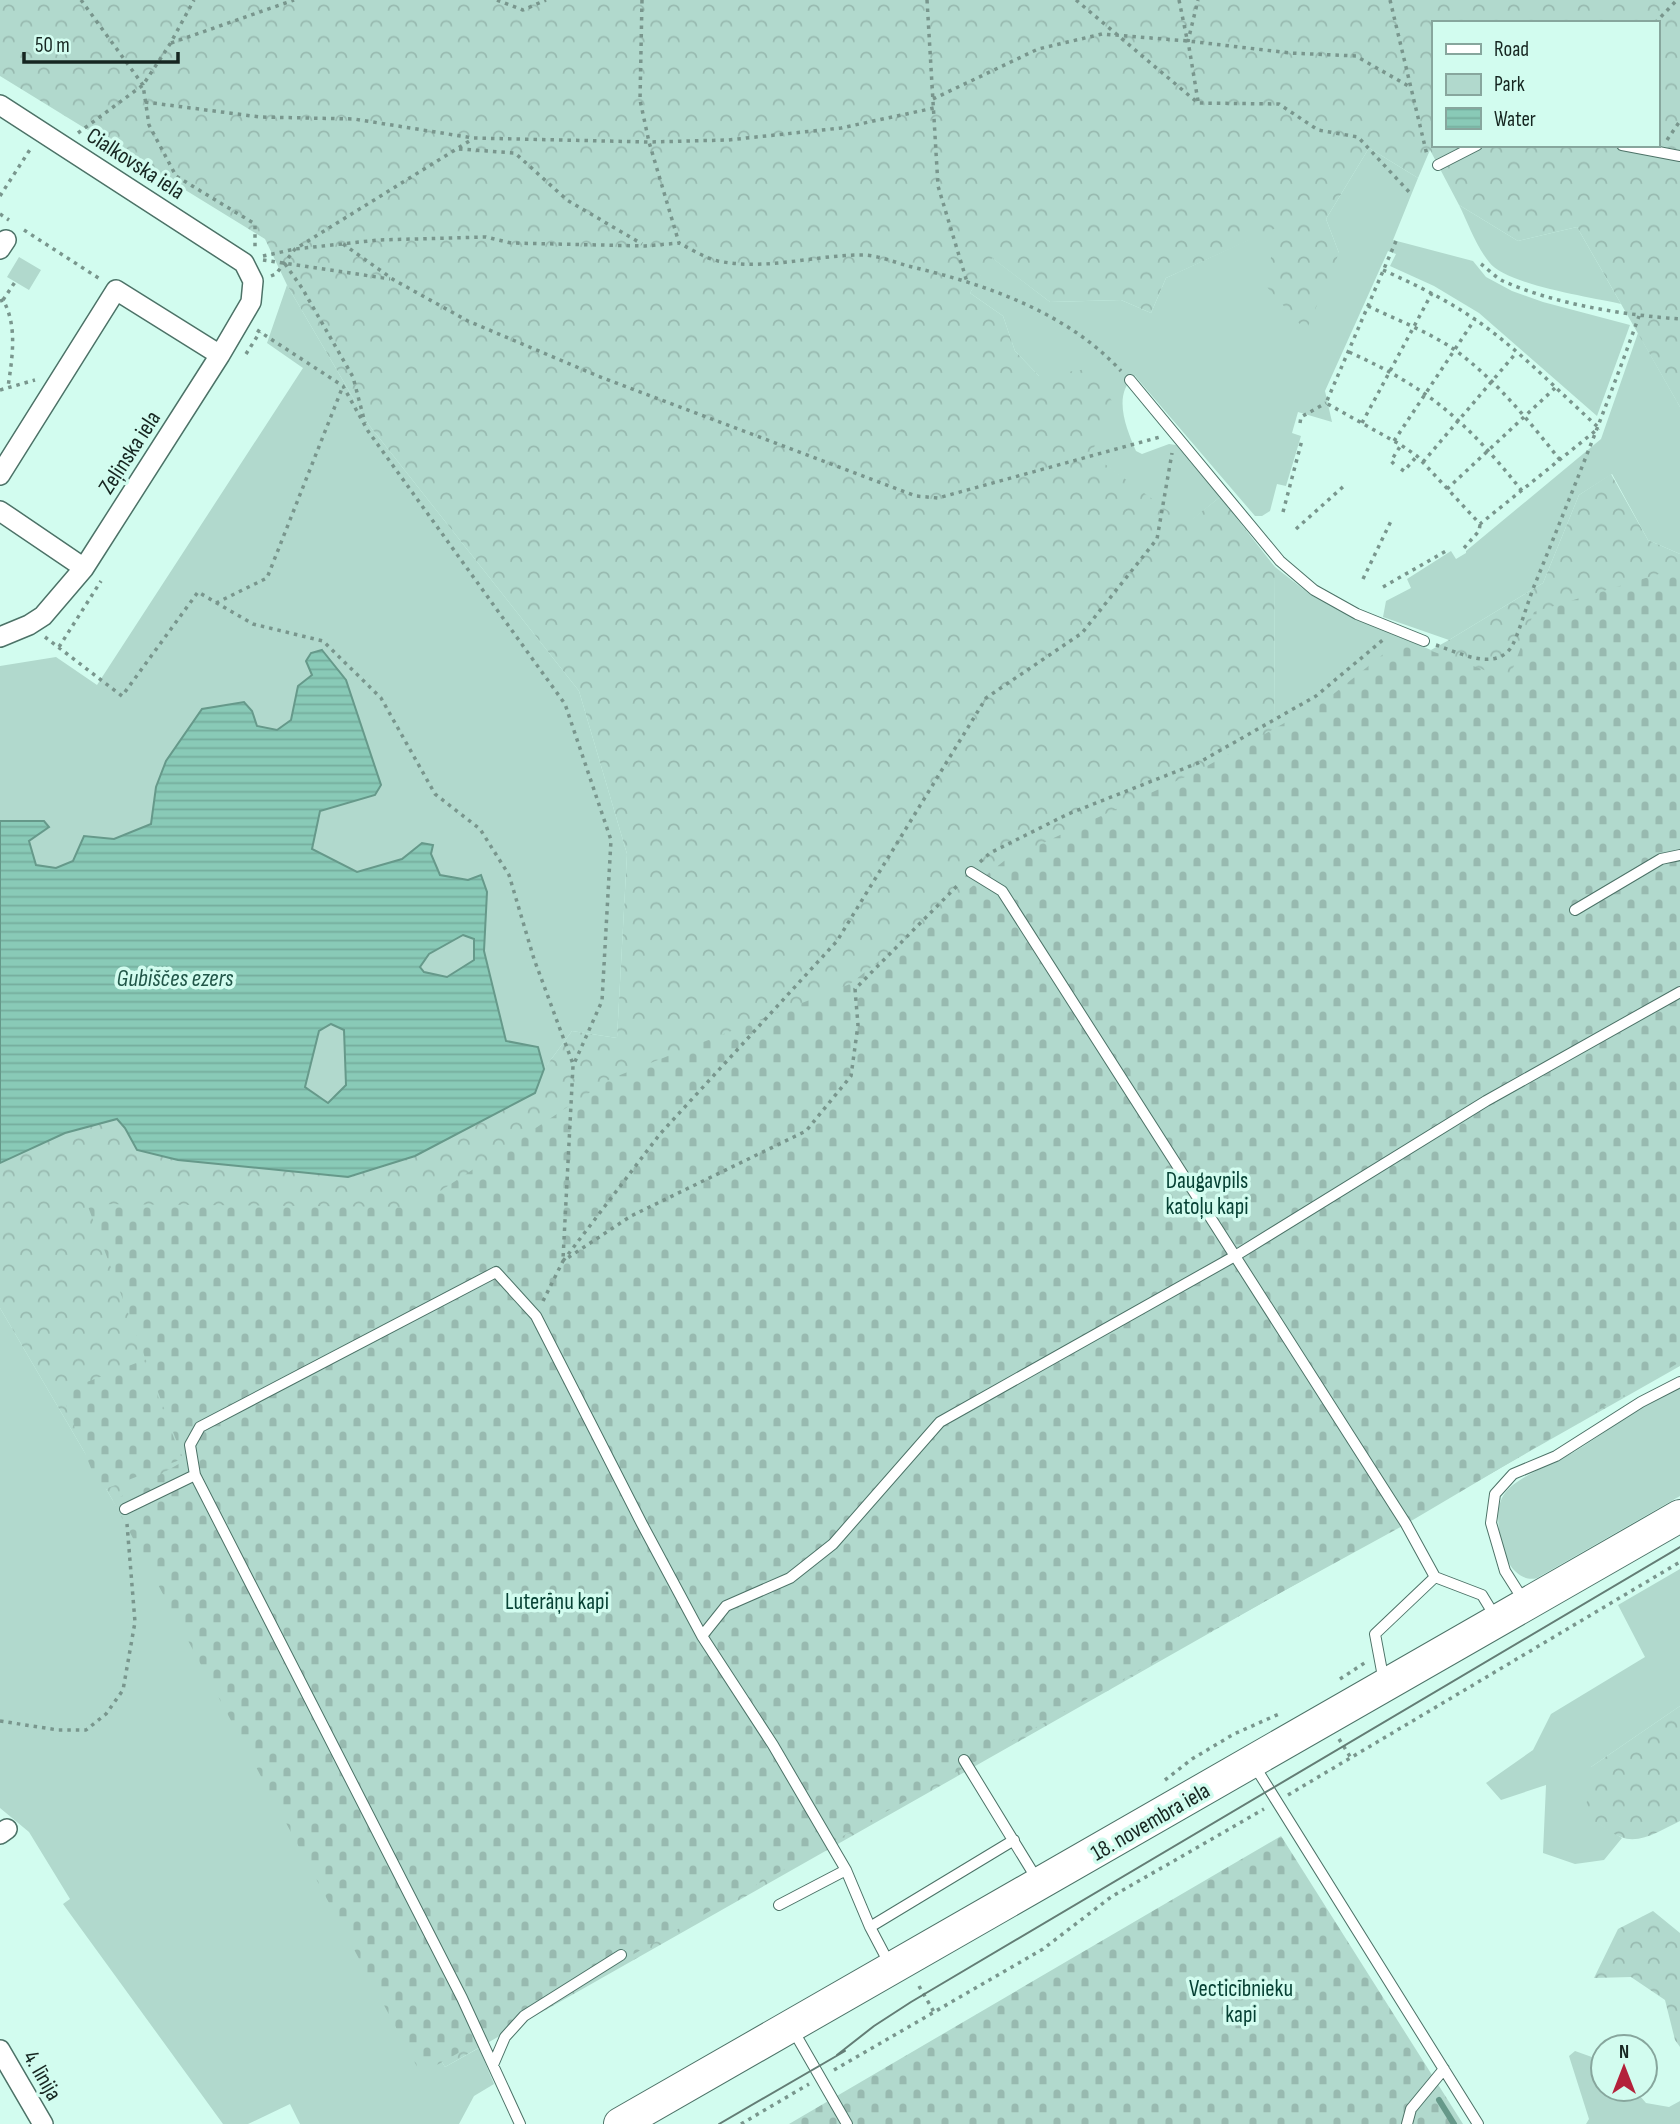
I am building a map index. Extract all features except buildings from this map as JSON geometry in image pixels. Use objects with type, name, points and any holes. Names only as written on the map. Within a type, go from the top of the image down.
[{"type":"main road","name":"18. novembra iela","points":[[620,2124],[1680,1516]]},
{"type":"street","name":"Cialkovska iela","points":[[0,105],[249,260]]},
{"type":"street","points":[[249,260],[253,281]]},
{"type":"street","name":"Zeļinska iela","points":[[0,637],[43,616],[83,568],[220,355],[251,302],[253,281]]},
{"type":"street","points":[[0,475],[116,290],[220,355]]},
{"type":"street","points":[[0,512],[83,568]]},
{"type":"street","name":"4. līnija","points":[[0,2050],[43,2124]]},
{"type":"lane","points":[[1438,165],[1473,147]]},
{"type":"lane","points":[[1633,147],[1680,156]]},
{"type":"lane","points":[[1130,380],[1280,561],[1314,590],[1357,614],[1424,641]]},
{"type":"lane","points":[[1574,910],[1661,859],[1680,855]]},
{"type":"lane","points":[[971,872],[1002,891],[1406,1524],[1435,1577],[1482,1595],[1498,1621]]},
{"type":"lane","points":[[702,1636],[726,1606],[790,1578],[833,1544],[940,1422],[1235,1256],[1486,1101],[1680,992]]},
{"type":"lane","points":[[520,2124],[462,1998],[195,1475],[190,1445],[201,1427],[496,1272],[536,1315],[702,1636],[773,1745],[846,1870],[870,1927],[892,1969]]},
{"type":"lane","points":[[1526,1605],[1505,1571],[1491,1523],[1495,1494],[1513,1474],[1556,1456],[1641,1402],[1680,1382]]},
{"type":"lane","points":[[125,1509],[195,1475]]},
{"type":"lane","points":[[1385,1685],[1375,1634],[1435,1577]]},
{"type":"lane","points":[[964,1760],[1040,1884]]},
{"type":"lane","points":[[1252,1761],[1478,2124]]},
{"type":"lane","points":[[870,1927],[1014,1840]]},
{"type":"lane","points":[[779,1905],[846,1870]]},
{"type":"lane","points":[[493,2065],[505,2037],[524,2016],[621,1955]]},
{"type":"lane","points":[[791,2027],[847,2124]]},
{"type":"lane","points":[[1407,2124],[1411,2109],[1444,2069]]},
{"type":"path","points":[[81,0],[143,85],[149,125],[176,176],[255,224],[249,260]]},
{"type":"path","points":[[62,145],[143,85],[194,0]]},
{"type":"path","points":[[170,44],[294,0]]},
{"type":"path","points":[[497,0],[523,10],[546,0]]},
{"type":"path","points":[[642,0],[640,100],[649,142],[679,243]]},
{"type":"path","points":[[927,0],[938,186],[967,282]]},
{"type":"path","points":[[1076,0],[1198,103],[1279,104],[1318,130],[1358,137],[1411,194]]},
{"type":"path","points":[[1180,0],[1198,103]]},
{"type":"path","points":[[1188,41],[1198,0]]},
{"type":"path","points":[[1390,0],[1427,156]]},
{"type":"path","points":[[1657,21],[1677,0]]},
{"type":"path","points":[[933,99],[1038,49],[1102,34],[1290,53],[1356,56],[1410,87]]},
{"type":"path","points":[[145,102],[260,117],[354,119],[473,138],[649,142],[728,141],[841,128],[934,108]]},
{"type":"path","points":[[1659,152],[1680,121]]},
{"type":"path","points":[[0,196],[41,131]]},
{"type":"path","points":[[253,281],[276,274],[295,249],[473,138]]},
{"type":"path","points":[[457,148],[515,153],[567,200],[645,246]]},
{"type":"path","points":[[0,214],[6,237]]},
{"type":"path","points":[[23,229],[116,290]]},
{"type":"path","points":[[249,260],[295,249],[378,240],[486,237],[511,243],[645,246],[679,243],[716,261],[768,265],[863,255],[939,273],[1010,296],[1075,331],[1106,355],[1130,380]]},
{"type":"path","points":[[1300,423],[1301,417],[1326,403],[1396,241]]},
{"type":"path","points":[[343,244],[394,279],[468,321],[598,376],[916,496],[938,498],[1175,433],[1157,539],[1082,633],[986,698],[837,941],[660,1134],[563,1261],[536,1315]]},
{"type":"path","points":[[249,260],[394,279]]},
{"type":"path","points":[[285,264],[302,288],[353,377],[368,431]]},
{"type":"path","points":[[1481,264],[1500,280],[1594,308],[1639,316],[1680,319]]},
{"type":"path","points":[[1383,270],[1432,293],[1475,319],[1599,428]]},
{"type":"path","points":[[8,387],[13,350],[10,311],[2,300],[15,282]]},
{"type":"path","points":[[1362,423],[1432,293]]},
{"type":"path","points":[[1368,306],[1454,350],[1525,416],[1560,460]]},
{"type":"path","points":[[1424,641],[1484,661],[1496,658],[1511,649],[1599,428],[1639,316]]},
{"type":"path","points":[[1394,441],[1475,319]]},
{"type":"path","points":[[240,320],[344,386],[368,431],[565,704],[611,840],[602,1000],[573,1066],[563,1261]]},
{"type":"path","points":[[1348,351],[1390,370],[1426,392],[1459,419],[1489,450],[1522,491]]},
{"type":"path","points":[[1423,462],[1516,353]]},
{"type":"path","points":[[0,390],[65,373]]},
{"type":"path","points":[[215,603],[267,578],[344,386]]},
{"type":"path","points":[[1447,489],[1555,388]]},
{"type":"path","points":[[1326,403],[1417,456],[1480,524]]},
{"type":"path","points":[[1464,548],[1479,531],[1480,524],[1599,428]]},
{"type":"path","points":[[1283,512],[1303,440]]},
{"type":"path","points":[[1394,464],[1391,461],[1401,445]]},
{"type":"path","points":[[1401,469],[1404,471],[1417,456]]},
{"type":"path","points":[[1296,529],[1345,485]]},
{"type":"path","points":[[1363,579],[1391,521]]},
{"type":"path","points":[[1383,587],[1446,551]]},
{"type":"path","points":[[29,625],[122,696],[198,592],[253,624],[323,641],[381,698],[435,794],[480,829],[509,874],[534,959],[573,1066]]},
{"type":"path","points":[[563,1261],[631,1216],[806,1131],[851,1076],[858,1025],[855,989],[990,853],[1068,814],[1198,763],[1289,713],[1316,696],[1396,629]]},
{"type":"path","points":[[0,1721],[58,1730],[86,1731],[106,1714],[123,1690],[135,1622],[125,1509]]},
{"type":"path","points":[[741,2124],[1043,1949],[1111,1897],[1277,1802],[1680,1562]]},
{"type":"path","points":[[1339,1738],[1351,1758]]},
{"type":"path","points":[[919,1986],[934,2012]]},
{"type":"green space","points":[[0,0],[1680,0],[1680,407],[1577,227],[1518,241],[1459,205],[1430,150],[1418,178],[1369,148],[1326,219],[1339,253],[1306,331],[1266,286],[1276,228],[1166,278],[1151,313],[1121,300],[1050,302],[992,258],[970,293],[1003,316],[1015,351],[1039,376],[1088,369],[1119,410],[1090,453],[1186,524],[1220,497],[1275,567],[1274,737],[1449,640],[1543,583],[1579,495],[1611,474],[1648,540],[1680,554],[1680,1366],[445,2067],[0,1308],[0,1163],[65,1133],[117,1119],[137,1150],[178,1160],[348,1177],[415,1156],[535,1093],[544,1069],[572,1031],[617,1038],[627,854],[579,691],[369,425],[287,285],[265,239],[0,76]]},
{"type":"green space","points":[[1369,148],[1418,178],[1393,240],[1473,261],[1486,277],[1512,291],[1630,325],[1597,416],[1479,313],[1434,286],[1390,266],[1396,254],[1388,251],[1325,391],[1332,422],[1298,412],[1292,433],[1301,436],[1286,486],[1277,484],[1270,511],[1262,516],[1255,516],[1135,376],[1128,383],[1124,392],[1123,412],[1136,451],[1142,454],[1169,444],[1176,445],[1220,497],[1186,525],[1089,453],[1039,376],[1015,351],[1003,316],[970,293],[991,257],[1050,302],[1121,300],[1151,313],[1166,278],[1276,227],[1339,253],[1326,219]]},
{"type":"green space","points":[[1459,205],[1518,241],[1577,227],[1621,304],[1530,284],[1498,270],[1480,249]]},
{"type":"green space","points":[[19,257],[41,270],[29,290],[7,277]]},
{"type":"green space","points":[[287,285],[369,425],[579,691],[627,854],[617,1038],[572,1031],[544,1069],[538,1047],[506,1041],[484,951],[487,892],[481,875],[468,880],[440,875],[431,854],[422,843],[402,859],[357,872],[312,849],[320,811],[374,795],[322,650],[310,653],[306,661],[312,675],[298,686],[291,720],[277,730],[257,726],[252,711],[202,709],[166,761],[156,787],[151,824],[114,839],[84,836],[73,861],[56,868],[36,865],[29,841],[49,828],[44,821],[0,821],[0,666],[56,657],[97,685],[303,368],[267,343]]},
{"type":"green space","points":[[1638,333],[1680,407],[1680,554],[1648,540],[1612,474],[1579,495],[1543,583],[1449,640],[1383,617],[1386,601],[1411,588],[1407,579],[1451,551],[1456,559],[1466,553],[1601,439]]},
{"type":"green space","points":[[1275,567],[1311,595],[1352,617],[1431,650],[1274,737]]},
{"type":"green space","points":[[1672,570],[1680,573],[1680,1362],[1406,1524],[1056,1716],[421,2074],[113,1501],[184,1461],[87,1204],[416,1207],[610,1079],[850,984],[1004,861],[1198,771],[1326,700],[1401,640],[1509,679],[1534,612]]},
{"type":"green space","points":[[463,935],[474,939],[474,960],[447,977],[424,972],[420,967],[429,954]]},
{"type":"green space","points":[[331,1023],[344,1030],[346,1085],[328,1103],[305,1087],[319,1031]]},
{"type":"green space","points":[[0,1308],[445,2067],[479,2048],[494,2084],[474,2096],[459,2124],[300,2124],[290,2104],[248,2124],[223,2124],[63,1904],[70,1899],[29,1832],[0,1808]]},
{"type":"green space","points":[[144,1360],[182,1459],[100,1491],[61,1392]]},
{"type":"green space","points":[[1680,1388],[1680,1496],[1537,1578],[1524,1577],[1516,1572],[1505,1554],[1500,1536],[1499,1508],[1505,1493],[1519,1481],[1574,1452],[1650,1402]]},
{"type":"green space","points":[[1680,1569],[1680,1706],[1591,1767],[1596,1822],[1622,1838],[1604,1860],[1575,1864],[1543,1853],[1546,1785],[1501,1800],[1486,1783],[1533,1750],[1551,1714],[1645,1657],[1618,1605]]},
{"type":"green space","points":[[1680,1706],[1680,1821],[1644,1838],[1628,1839],[1585,1817],[1591,1767]]},
{"type":"green space","name":"Vecticībnieku kapi","points":[[1281,1836],[1463,2124],[789,2124]]},
{"type":"green space","points":[[1653,1911],[1680,1933],[1680,2047],[1675,2040],[1665,2000],[1631,1977],[1594,1978],[1618,1929]]},
{"type":"green space","points":[[1575,2051],[1589,2056],[1589,2103],[1646,2103],[1669,2107],[1680,2101],[1680,2124],[1586,2124],[1589,2119],[1569,2056]]},
{"type":"water","name":"Gubiščes ezers","points":[[322,650],[346,680],[381,785],[375,795],[320,811],[312,849],[357,872],[402,859],[422,843],[433,845],[431,854],[440,875],[468,880],[481,875],[487,892],[484,951],[506,1041],[538,1047],[544,1069],[535,1093],[415,1156],[348,1177],[178,1160],[137,1150],[117,1119],[65,1133],[0,1163],[0,821],[44,821],[49,827],[29,841],[36,865],[56,868],[73,861],[84,836],[114,839],[151,824],[156,787],[166,761],[202,709],[244,702],[252,711],[257,726],[277,730],[291,720],[298,686],[312,675],[306,661],[311,653]],"holes":[[[463,935],[474,939],[474,960],[447,977],[424,972],[420,967],[429,954]],[[331,1024],[344,1030],[346,1085],[328,1103],[305,1087],[319,1031]]]},
{"type":"waterway","points":[[1439,2100],[1454,2124]]},
{"type":"tram line","points":[[837,2055],[911,2002],[1680,1547]]},
{"type":"tram line","points":[[719,2124],[845,2051]]},
{"type":"park label","name":"Daugavpils katoļu kapi","points":[[1207,1193]]},
{"type":"park label","name":"Luterāņu kapi","points":[[557,1601]]}]
